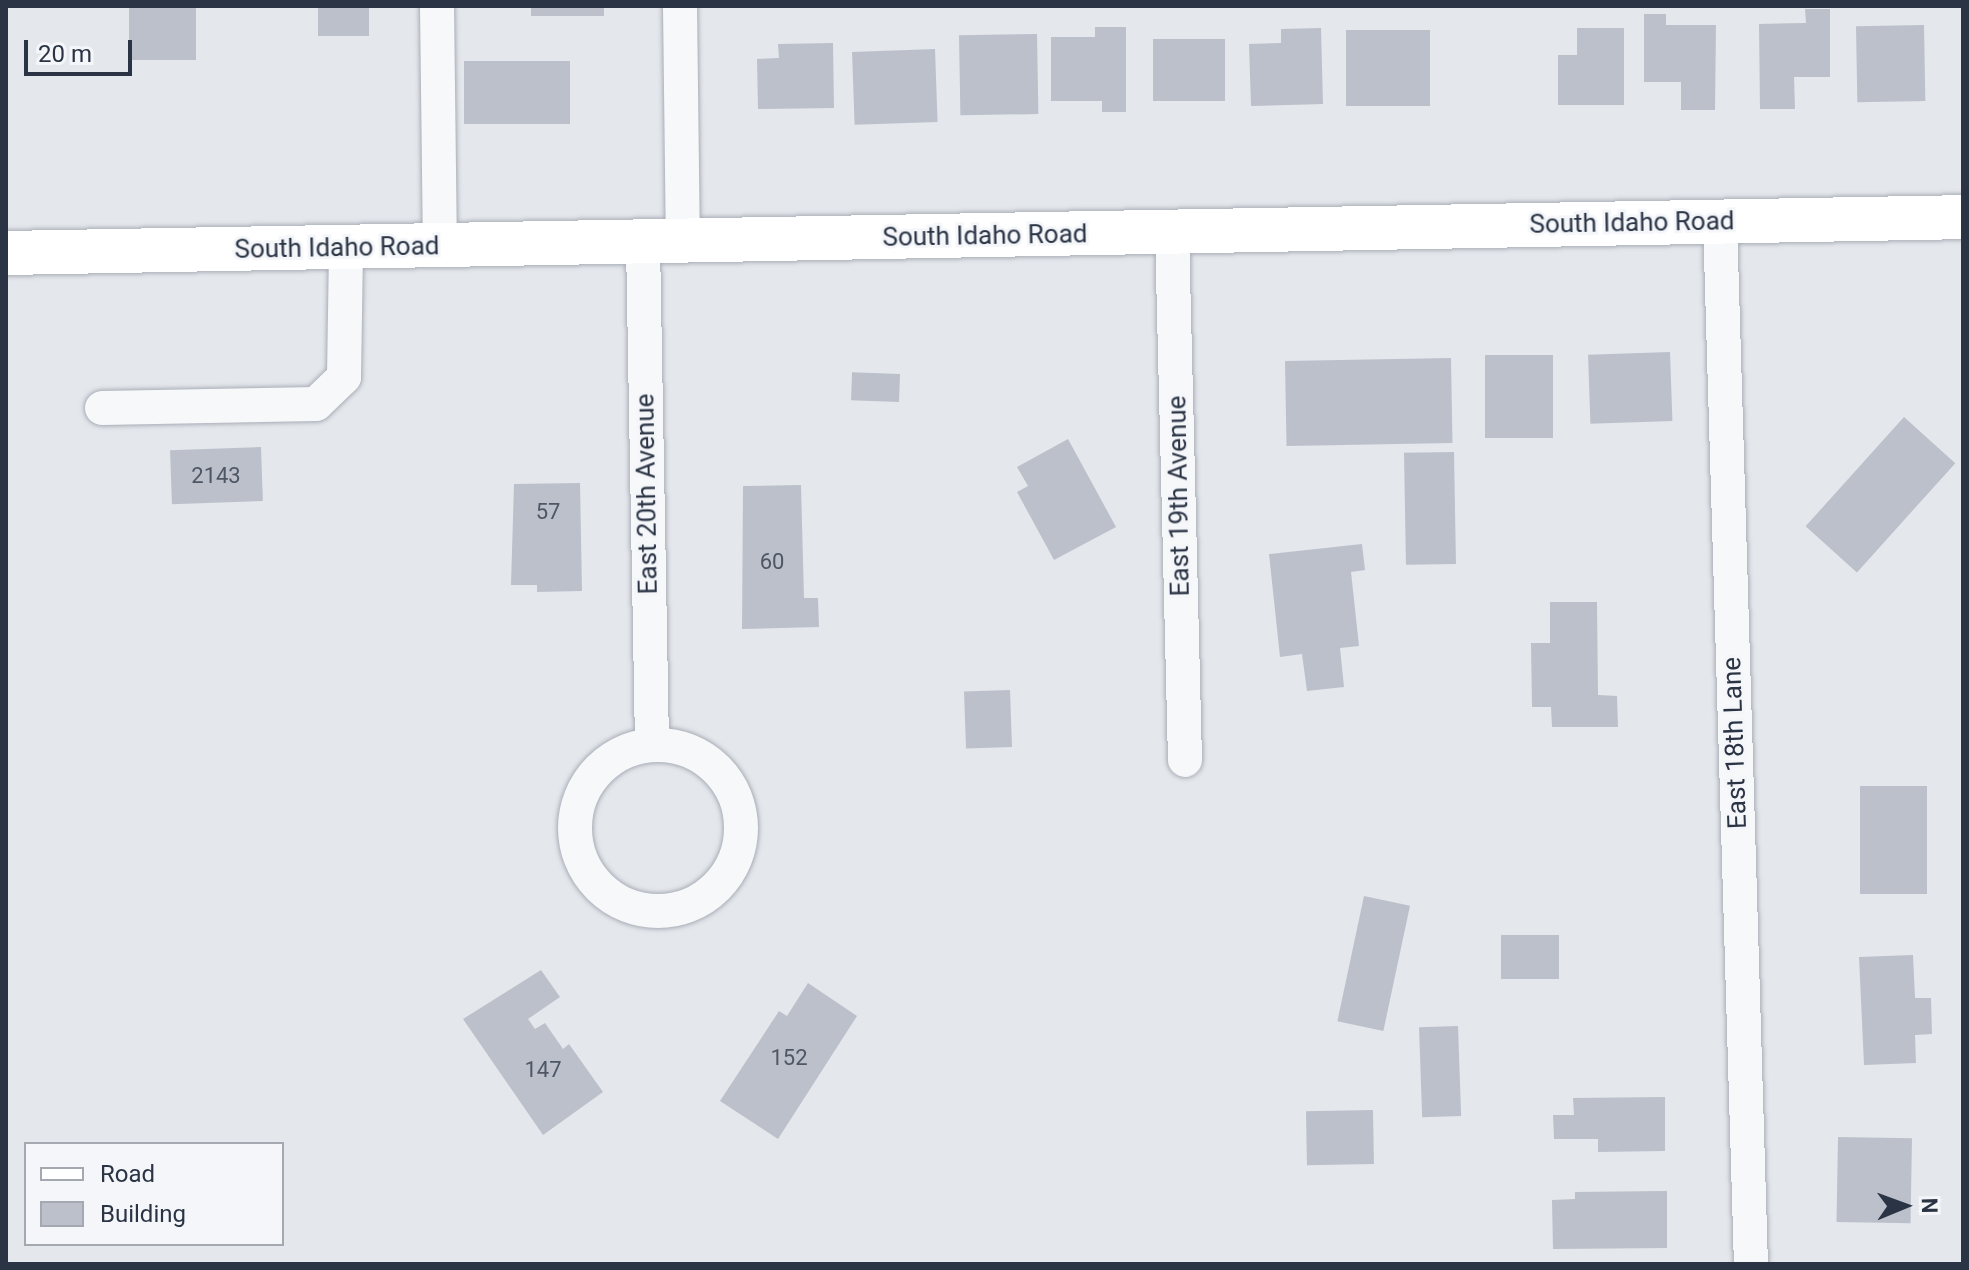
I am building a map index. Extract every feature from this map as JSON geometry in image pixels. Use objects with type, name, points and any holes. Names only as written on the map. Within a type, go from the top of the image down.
[{"type":"main road","name":"South Idaho Road","points":[[6,253],[1963,217]]},
{"type":"street","points":[[437,6],[440,246]]},
{"type":"street","name":"East 20th Avenue","points":[[652,745],[663,243],[680,6]]},
{"type":"street","name":"East 18th Lane","points":[[1720,221],[1751,1264]]},
{"type":"street","name":"East 19th Avenue","points":[[1172,232],[1185,760]]},
{"type":"street","points":[[102,408],[316,404],[344,377],[346,248]]},
{"type":"street","points":[[652,745],[680,747],[705,759],[725,778],[738,803],[742,830],[737,858],[723,882],[702,900],[676,911],[649,912],[622,904],[600,889],[584,866],[575,840],[576,813],[585,787],[602,766],[626,751],[652,745]]},
{"type":"building","points":[[129,6],[196,6],[196,60],[129,60]]},
{"type":"building","points":[[318,6],[369,6],[369,36],[318,36]]},
{"type":"building","points":[[531,6],[604,6],[604,16],[531,16]]},
{"type":"building","points":[[1805,9],[1830,9],[1830,77],[1794,77],[1795,109],[1760,109],[1759,24],[1806,23]]},
{"type":"building","points":[[1644,14],[1666,14],[1666,25],[1716,25],[1715,110],[1681,110],[1681,82],[1644,82]]},
{"type":"building","points":[[1924,25],[1925,101],[1857,102],[1856,26]]},
{"type":"building","points":[[1095,27],[1126,27],[1126,112],[1102,112],[1102,101],[1051,101],[1051,37],[1095,37]]},
{"type":"building","points":[[1321,28],[1323,104],[1251,106],[1249,44],[1281,43],[1281,29]]},
{"type":"building","points":[[1577,28],[1624,28],[1624,105],[1558,105],[1558,55],[1577,55]]},
{"type":"building","points":[[1346,30],[1430,30],[1430,106],[1346,106]]},
{"type":"building","points":[[1037,34],[1038,114],[960,115],[959,35]]},
{"type":"building","points":[[1153,39],[1225,39],[1225,101],[1153,101]]},
{"type":"building","points":[[833,43],[834,108],[758,109],[757,59],[779,58],[778,44]]},
{"type":"building","points":[[935,49],[938,122],[855,125],[852,52]]},
{"type":"building","points":[[464,61],[570,61],[570,124],[464,124]]},
{"type":"building","points":[[1670,352],[1672,421],[1590,424],[1588,355]]},
{"type":"building","points":[[1485,355],[1553,355],[1553,438],[1485,438]]},
{"type":"building","points":[[1451,358],[1452,443],[1287,446],[1285,361]]},
{"type":"building","points":[[852,372],[900,374],[899,402],[851,400]]},
{"type":"building","points":[[1904,417],[1955,463],[1857,572],[1806,526]]},
{"type":"building","points":[[1068,439],[1116,527],[1054,560],[1017,492],[1028,486],[1017,467]]},
{"type":"building","points":[[261,447],[263,501],[172,504],[170,450]]},
{"type":"building","points":[[1454,452],[1456,564],[1406,565],[1404,453]]},
{"type":"building","points":[[580,483],[582,591],[537,592],[537,585],[511,585],[514,484]]},
{"type":"building","points":[[801,485],[804,598],[818,598],[819,627],[742,629],[743,486]]},
{"type":"building","points":[[1362,544],[1365,570],[1351,572],[1359,646],[1340,648],[1344,687],[1307,691],[1302,654],[1280,657],[1269,554]]},
{"type":"building","points":[[1550,602],[1597,602],[1598,695],[1617,696],[1618,727],[1552,727],[1551,707],[1532,707],[1531,643],[1550,643]]},
{"type":"building","points":[[1010,690],[1012,747],[966,749],[964,692]]},
{"type":"building","points":[[1860,786],[1927,786],[1927,894],[1860,894]]},
{"type":"building","points":[[1364,896],[1410,906],[1383,1031],[1337,1021]]},
{"type":"building","points":[[1501,935],[1559,935],[1559,979],[1501,979]]},
{"type":"building","points":[[1913,955],[1915,998],[1931,998],[1932,1034],[1915,1035],[1916,1063],[1864,1065],[1859,957]]},
{"type":"building","points":[[541,970],[560,997],[528,1019],[535,1029],[545,1023],[563,1049],[569,1044],[603,1092],[543,1135],[463,1019]]},
{"type":"building","points":[[808,983],[857,1016],[778,1139],[720,1101],[779,1011],[787,1016]]},
{"type":"building","points":[[1458,1026],[1461,1116],[1422,1117],[1419,1027]]},
{"type":"building","points":[[1665,1097],[1665,1151],[1598,1152],[1598,1139],[1554,1139],[1553,1115],[1574,1115],[1573,1098]]},
{"type":"building","points":[[1373,1110],[1374,1164],[1307,1165],[1306,1111]]},
{"type":"building","points":[[1838,1137],[1912,1138],[1911,1223],[1837,1222]]},
{"type":"building","points":[[1667,1191],[1667,1248],[1553,1249],[1552,1200],[1575,1199],[1575,1192]]}]
